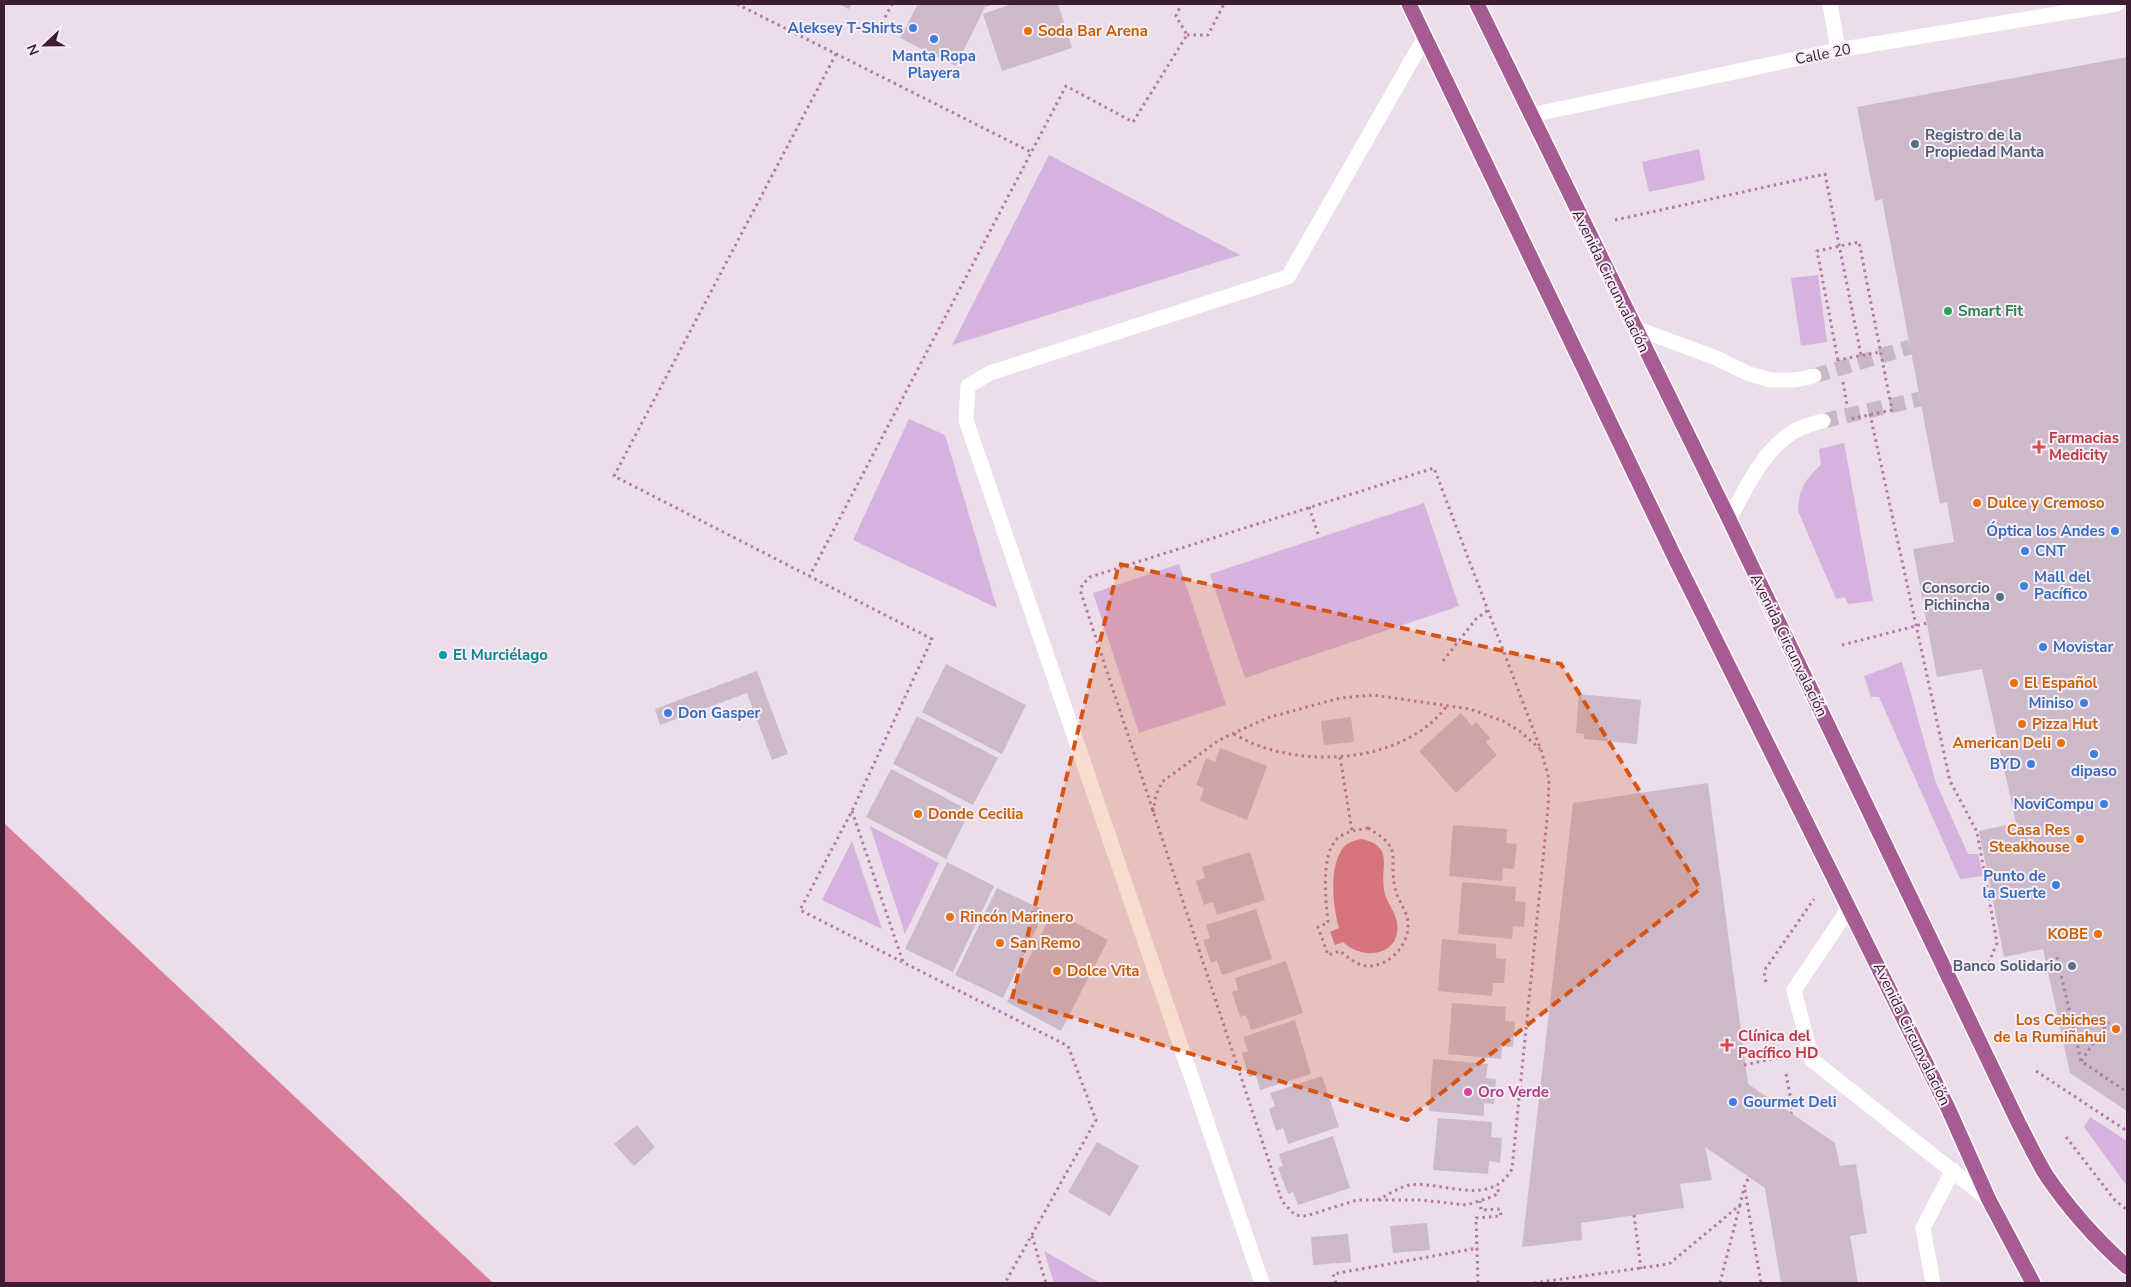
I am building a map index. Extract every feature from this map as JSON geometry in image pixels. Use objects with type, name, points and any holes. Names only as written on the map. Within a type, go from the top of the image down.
[{"type":"main road","name":"Avenida Circunvalación","points":[[1409,4],[1676,560],[1948,1108],[1989,1200],[2033,1283]]},
{"type":"main road","name":"Avenida Circunvalación","points":[[1476,4],[1728,519],[2036,1157],[2070,1209],[2106,1248],[2127,1267]]},
{"type":"street","points":[[1830,4],[1838,50]]},
{"type":"street","name":"Calle 20","points":[[1531,114],[1838,50],[2060,9],[2117,4]]},
{"type":"street","points":[[1262,1283],[966,420],[968,386],[990,373],[1288,277],[1425,37]]},
{"type":"street","points":[[1635,328],[1714,357],[1749,374],[1771,380],[1795,380],[1814,376]]},
{"type":"street","points":[[1728,519],[1761,464],[1775,446],[1790,433],[1822,421]]},
{"type":"street","points":[[1850,908],[1794,990],[1812,1060],[1989,1200]]},
{"type":"street","points":[[1933,1283],[1923,1228],[1953,1170]]},
{"type":"path","points":[[737,4],[1031,152]]},
{"type":"path","points":[[882,23],[892,4]]},
{"type":"path","points":[[1181,4],[1176,16],[1187,35]]},
{"type":"path","points":[[1187,35],[1208,35],[1224,4]]},
{"type":"path","points":[[809,577],[1066,86],[1133,122],[1187,35]]},
{"type":"path","points":[[836,54],[614,476],[932,639],[852,811],[800,910],[1068,1046],[1096,1120],[1005,1283]]},
{"type":"path","points":[[1610,221],[1825,174],[1861,355]]},
{"type":"path","points":[[1840,368],[1817,251],[1859,242],[1892,410],[1850,419],[1842,376]]},
{"type":"path","points":[[1838,360],[1880,352]]},
{"type":"path","points":[[1870,414],[1950,781],[1977,832],[1997,943],[1989,962]]},
{"type":"path","points":[[1378,1200],[1410,1185],[1443,1186],[1474,1192],[1488,1190],[1505,1178],[1512,1169],[1548,810],[1549,779],[1541,750],[1434,468],[1090,577],[1082,585],[1081,593],[1282,1201],[1295,1215],[1306,1216],[1357,1200],[1378,1200],[1420,1200],[1467,1205],[1499,1192],[1494,1186]]},
{"type":"path","points":[[1309,507],[1319,537]]},
{"type":"path","points":[[1443,661],[1476,619],[1488,610]]},
{"type":"path","points":[[1842,645],[1927,623]]},
{"type":"path","points":[[1153,813],[1156,796],[1162,782],[1219,740],[1266,718],[1340,698],[1373,695],[1470,709],[1503,721],[1521,732],[1541,750]]},
{"type":"path","points":[[1233,734],[1251,744],[1276,752],[1319,758],[1340,757],[1373,751],[1418,733],[1436,720],[1446,707]]},
{"type":"path","points":[[1340,757],[1352,830]]},
{"type":"path","points":[[852,811],[903,963]]},
{"type":"path","points":[[1368,828],[1386,839],[1393,853],[1393,879],[1396,894],[1407,917],[1407,932],[1403,944],[1394,956],[1382,964],[1366,966],[1353,961],[1340,951],[1328,955],[1318,927],[1328,923],[1325,893],[1328,855],[1336,839],[1352,830],[1368,828]]},
{"type":"path","points":[[2057,957],[2081,1061],[2127,1092]]},
{"type":"path","points":[[2081,1061],[2110,1020]]},
{"type":"path","points":[[1744,1065],[1782,1056]]},
{"type":"path","points":[[2036,1071],[2127,1131]]},
{"type":"path","points":[[2066,1137],[2114,1199],[2127,1210]]},
{"type":"path","points":[[1720,1283],[1748,1177]]},
{"type":"path","points":[[1744,1187],[1761,1283]]},
{"type":"path","points":[[1478,1283],[1476,1218],[1501,1216],[1500,1209],[1481,1210],[1480,1201]]},
{"type":"path","points":[[1534,1283],[1669,1264],[1740,1205]]},
{"type":"path","points":[[1634,1215],[1642,1269]]},
{"type":"path","points":[[1031,1235],[1046,1283]]},
{"type":"path","points":[[1336,1283],[1333,1274],[1478,1248]]},
{"type":"highlighted area","points":[[1119,564],[1561,664],[1700,889],[1407,1120],[1012,999]]},
{"type":"shaded area","points":[[1699,149],[1705,180],[1649,192],[1642,162]]},
{"type":"shaded area","points":[[1049,155],[1240,255],[952,345]]},
{"type":"shaded area","points":[[1818,275],[1827,342],[1801,346],[1791,278]]},
{"type":"shaded area","points":[[909,419],[945,435],[997,608],[853,540]]},
{"type":"shaded area","points":[[1844,443],[1873,601],[1848,604],[1845,597],[1836,599],[1798,511],[1799,497],[1804,485],[1821,465],[1819,449]]},
{"type":"shaded area","points":[[1424,503],[1459,606],[1245,678],[1210,574]]},
{"type":"shaded area","points":[[1179,564],[1226,705],[1139,733],[1093,593]]},
{"type":"shaded area","points":[[1902,662],[1936,783],[1968,854],[1978,854],[1983,876],[1960,879],[1879,697],[1871,697],[1864,676]]},
{"type":"shaded area","points":[[4,823],[493,1283],[4,1283]]},
{"type":"shaded area","points":[[870,826],[939,863],[905,934]]},
{"type":"shaded area","points":[[1361,839],[1372,842],[1382,852],[1384,858],[1384,890],[1397,922],[1397,933],[1394,942],[1380,952],[1361,952],[1343,942],[1335,945],[1330,932],[1339,928],[1333,889],[1337,859],[1347,844]]},
{"type":"shaded area","points":[[852,841],[882,929],[822,900]]},
{"type":"shaded area","points":[[2090,1117],[2127,1141],[2127,1186],[2084,1127]]},
{"type":"shaded area","points":[[1044,1251],[1100,1283],[1054,1283]]},
{"type":"building","points":[[838,4],[852,4],[849,9]]},
{"type":"building","points":[[918,4],[995,4],[985,7],[956,66],[900,38]]},
{"type":"building","name":"Soda Bar Arena","points":[[1012,4],[1058,4],[1072,48],[1002,71],[983,14]]},
{"type":"building","name":"Mall del Pacífico","points":[[2127,57],[2127,1111],[2070,1073],[2043,949],[2004,957],[1979,831],[2016,823],[1982,669],[1937,677],[1913,549],[1954,542],[1947,502],[1940,504],[1882,199],[1875,201],[1857,107]]},
{"type":"building","points":[[946,664],[1026,705],[1002,754],[922,712]]},
{"type":"building","points":[[757,671],[788,754],[772,760],[747,693],[660,725],[655,709]]},
{"type":"building","points":[[1579,694],[1641,700],[1637,744],[1584,739],[1584,734],[1576,733]]},
{"type":"building","points":[[1461,713],[1472,726],[1476,722],[1490,738],[1486,742],[1497,755],[1456,793],[1419,751]]},
{"type":"building","points":[[917,716],[998,758],[973,805],[893,764]]},
{"type":"building","points":[[1351,717],[1354,742],[1324,745],[1321,721]]},
{"type":"building","points":[[1220,748],[1267,766],[1247,820],[1200,801],[1204,788],[1196,785],[1206,758],[1215,762]]},
{"type":"building","name":"Donde Cecilia","points":[[891,769],[970,811],[946,859],[866,817]]},
{"type":"building","points":[[1708,783],[1748,1084],[1835,1143],[1840,1166],[1856,1164],[1867,1233],[1850,1236],[1858,1283],[1781,1283],[1765,1188],[1705,1147],[1712,1180],[1680,1184],[1684,1208],[1581,1223],[1582,1240],[1522,1247],[1573,803]]},
{"type":"building","points":[[1453,825],[1507,829],[1506,843],[1517,844],[1514,869],[1503,868],[1502,881],[1449,876]]},
{"type":"building","points":[[1250,852],[1265,900],[1217,915],[1213,902],[1204,905],[1196,881],[1205,878],[1202,867]]},
{"type":"building","name":"Rincón Marinero","points":[[947,862],[994,886],[953,972],[905,949]]},
{"type":"building","points":[[1462,882],[1516,887],[1515,901],[1526,902],[1524,927],[1513,926],[1512,939],[1458,934]]},
{"type":"building","name":"San Remo","points":[[997,888],[1045,911],[1003,998],[955,975]]},
{"type":"building","points":[[1256,909],[1272,959],[1222,975],[1217,961],[1211,963],[1203,940],[1210,938],[1206,925]]},
{"type":"building","name":"Dolce Vita","points":[[1053,911],[1108,940],[1061,1031],[1007,1002]]},
{"type":"building","points":[[1442,939],[1496,944],[1496,958],[1506,959],[1504,983],[1493,983],[1492,996],[1438,991]]},
{"type":"building","points":[[1286,961],[1303,1013],[1251,1030],[1246,1015],[1240,1017],[1232,992],[1238,990],[1235,978]]},
{"type":"building","points":[[1452,1003],[1506,1007],[1505,1021],[1515,1022],[1513,1047],[1502,1046],[1501,1059],[1448,1054]]},
{"type":"building","points":[[1295,1020],[1311,1074],[1260,1090],[1256,1075],[1249,1077],[1242,1053],[1248,1051],[1243,1037]]},
{"type":"building","points":[[1433,1059],[1488,1064],[1486,1078],[1496,1079],[1494,1104],[1484,1103],[1484,1116],[1429,1111]]},
{"type":"building","points":[[1322,1076],[1339,1127],[1288,1144],[1283,1128],[1276,1131],[1269,1109],[1275,1106],[1270,1093]]},
{"type":"building","points":[[1438,1118],[1492,1122],[1491,1137],[1502,1138],[1500,1163],[1489,1161],[1488,1174],[1433,1170]]},
{"type":"building","points":[[637,1125],[655,1147],[634,1166],[614,1144]]},
{"type":"building","points":[[1333,1136],[1350,1188],[1298,1205],[1293,1192],[1288,1194],[1278,1168],[1283,1166],[1279,1154]]},
{"type":"building","points":[[1097,1142],[1139,1166],[1110,1216],[1068,1192]]},
{"type":"building","points":[[1427,1223],[1430,1250],[1393,1253],[1390,1226]]},
{"type":"building","points":[[1348,1234],[1351,1262],[1313,1265],[1311,1237]]},
{"type":"tunnel","points":[[1814,376],[1910,347]]},
{"type":"tunnel","points":[[1823,421],[1920,399]]},
{"type":"place","name":"Aleksey T-Shirts","points":[[913,28]]},
{"type":"place","name":"Soda Bar Arena","points":[[1028,31]]},
{"type":"place","name":"Manta Ropa Playera","points":[[934,39]]},
{"type":"place","name":"Registro de la Propiedad Manta","points":[[1915,144]]},
{"type":"place","name":"Smart Fit","points":[[1948,311]]},
{"type":"place","name":"Farmacias Medicity","points":[[2039,447]]},
{"type":"place","name":"Dulce y Cremoso","points":[[1977,503]]},
{"type":"place","name":"Óptica los Andes","points":[[2115,531]]},
{"type":"place","name":"CNT","points":[[2025,551]]},
{"type":"place","name":"Mall del Pacífico","points":[[2024,586]]},
{"type":"place","name":"Consorcio Pichincha","points":[[2000,597]]},
{"type":"place","name":"Movistar","points":[[2043,647]]},
{"type":"place","name":"El Murciélago","points":[[443,655]]},
{"type":"place","name":"El Español","points":[[2014,683]]},
{"type":"place","name":"Miniso","points":[[2084,703]]},
{"type":"place","name":"Don Gasper","points":[[668,713]]},
{"type":"place","name":"Pizza Hut","points":[[2022,724]]},
{"type":"place","name":"American Deli","points":[[2061,743]]},
{"type":"place","name":"dipaso","points":[[2094,754]]},
{"type":"place","name":"BYD","points":[[2031,764]]},
{"type":"place","name":"NoviCompu","points":[[2104,804]]},
{"type":"place","name":"Donde Cecilia","points":[[918,814]]},
{"type":"place","name":"Casa Res Steakhouse","points":[[2080,839]]},
{"type":"place","name":"Punto de la Suerte","points":[[2056,885]]},
{"type":"place","name":"Rincón Marinero","points":[[950,917]]},
{"type":"place","name":"KOBE","points":[[2098,934]]},
{"type":"place","name":"San Remo","points":[[1000,943]]},
{"type":"place","name":"Banco Solidario","points":[[2072,966]]},
{"type":"place","name":"Dolce Vita","points":[[1057,971]]},
{"type":"place","name":"Los Cebiches de la Rumiñahui","points":[[2116,1029]]},
{"type":"place","name":"Clínica del Pacífico HD","points":[[1727,1045]]},
{"type":"place","name":"Oro Verde","points":[[1468,1092]]},
{"type":"place","name":"Gourmet Deli","points":[[1733,1102]]}]
